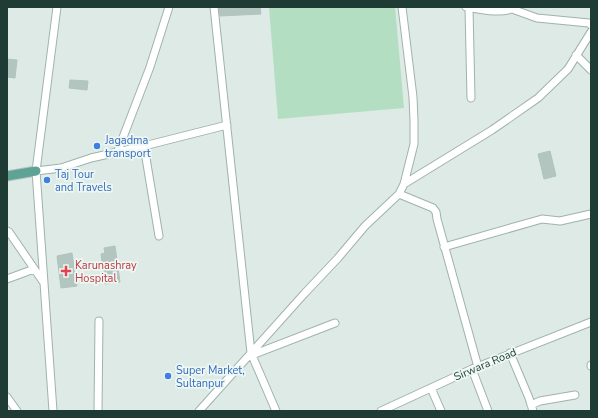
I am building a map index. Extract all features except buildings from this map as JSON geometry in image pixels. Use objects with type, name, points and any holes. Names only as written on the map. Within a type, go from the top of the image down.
[{"type":"main road","points":[[7,176],[36,171]]},
{"type":"street","points":[[53,411],[36,171],[57,7]]},
{"type":"street","points":[[117,153],[150,67],[169,7]]},
{"type":"street","points":[[214,7],[252,354],[276,411]]},
{"type":"street","points":[[199,411],[252,354],[365,226],[400,194],[414,144],[413,97],[402,7]]},
{"type":"street","points":[[465,7],[501,11],[514,8],[537,18],[589,23],[591,25]]},
{"type":"street","points":[[469,8],[471,98]]},
{"type":"street","points":[[404,184],[492,130],[538,98],[568,69],[591,32]]},
{"type":"street","points":[[576,55],[591,70]]},
{"type":"street","points":[[36,171],[60,168],[91,158],[117,153],[227,125]]},
{"type":"street","points":[[144,146],[159,236]]},
{"type":"street","points":[[400,194],[432,208],[436,212],[475,368],[488,411]]},
{"type":"street","points":[[444,247],[542,219],[560,221],[591,214]]},
{"type":"street","points":[[7,231],[44,283]]},
{"type":"street","points":[[7,279],[34,269]]},
{"type":"street","points":[[98,411],[99,321]]},
{"type":"street","name":"Sirwara Road","points":[[381,411],[510,353],[591,322]]},
{"type":"street","points":[[252,354],[335,323]]},
{"type":"street","points":[[510,353],[527,392],[532,408],[540,401],[576,395]]},
{"type":"street","points":[[431,388],[441,411]]},
{"type":"street","points":[[7,397],[17,411]]},
{"type":"green space","points":[[269,7],[395,7],[404,108],[278,119]]},
{"type":"place","name":"Jagadma transport","points":[[97,146]]},
{"type":"place","name":"Taj Tour and Travels","points":[[47,180]]},
{"type":"place","name":"Karunashray Hospital","points":[[66,271]]},
{"type":"place","name":"Super Market, Sultanpur","points":[[168,376]]}]
